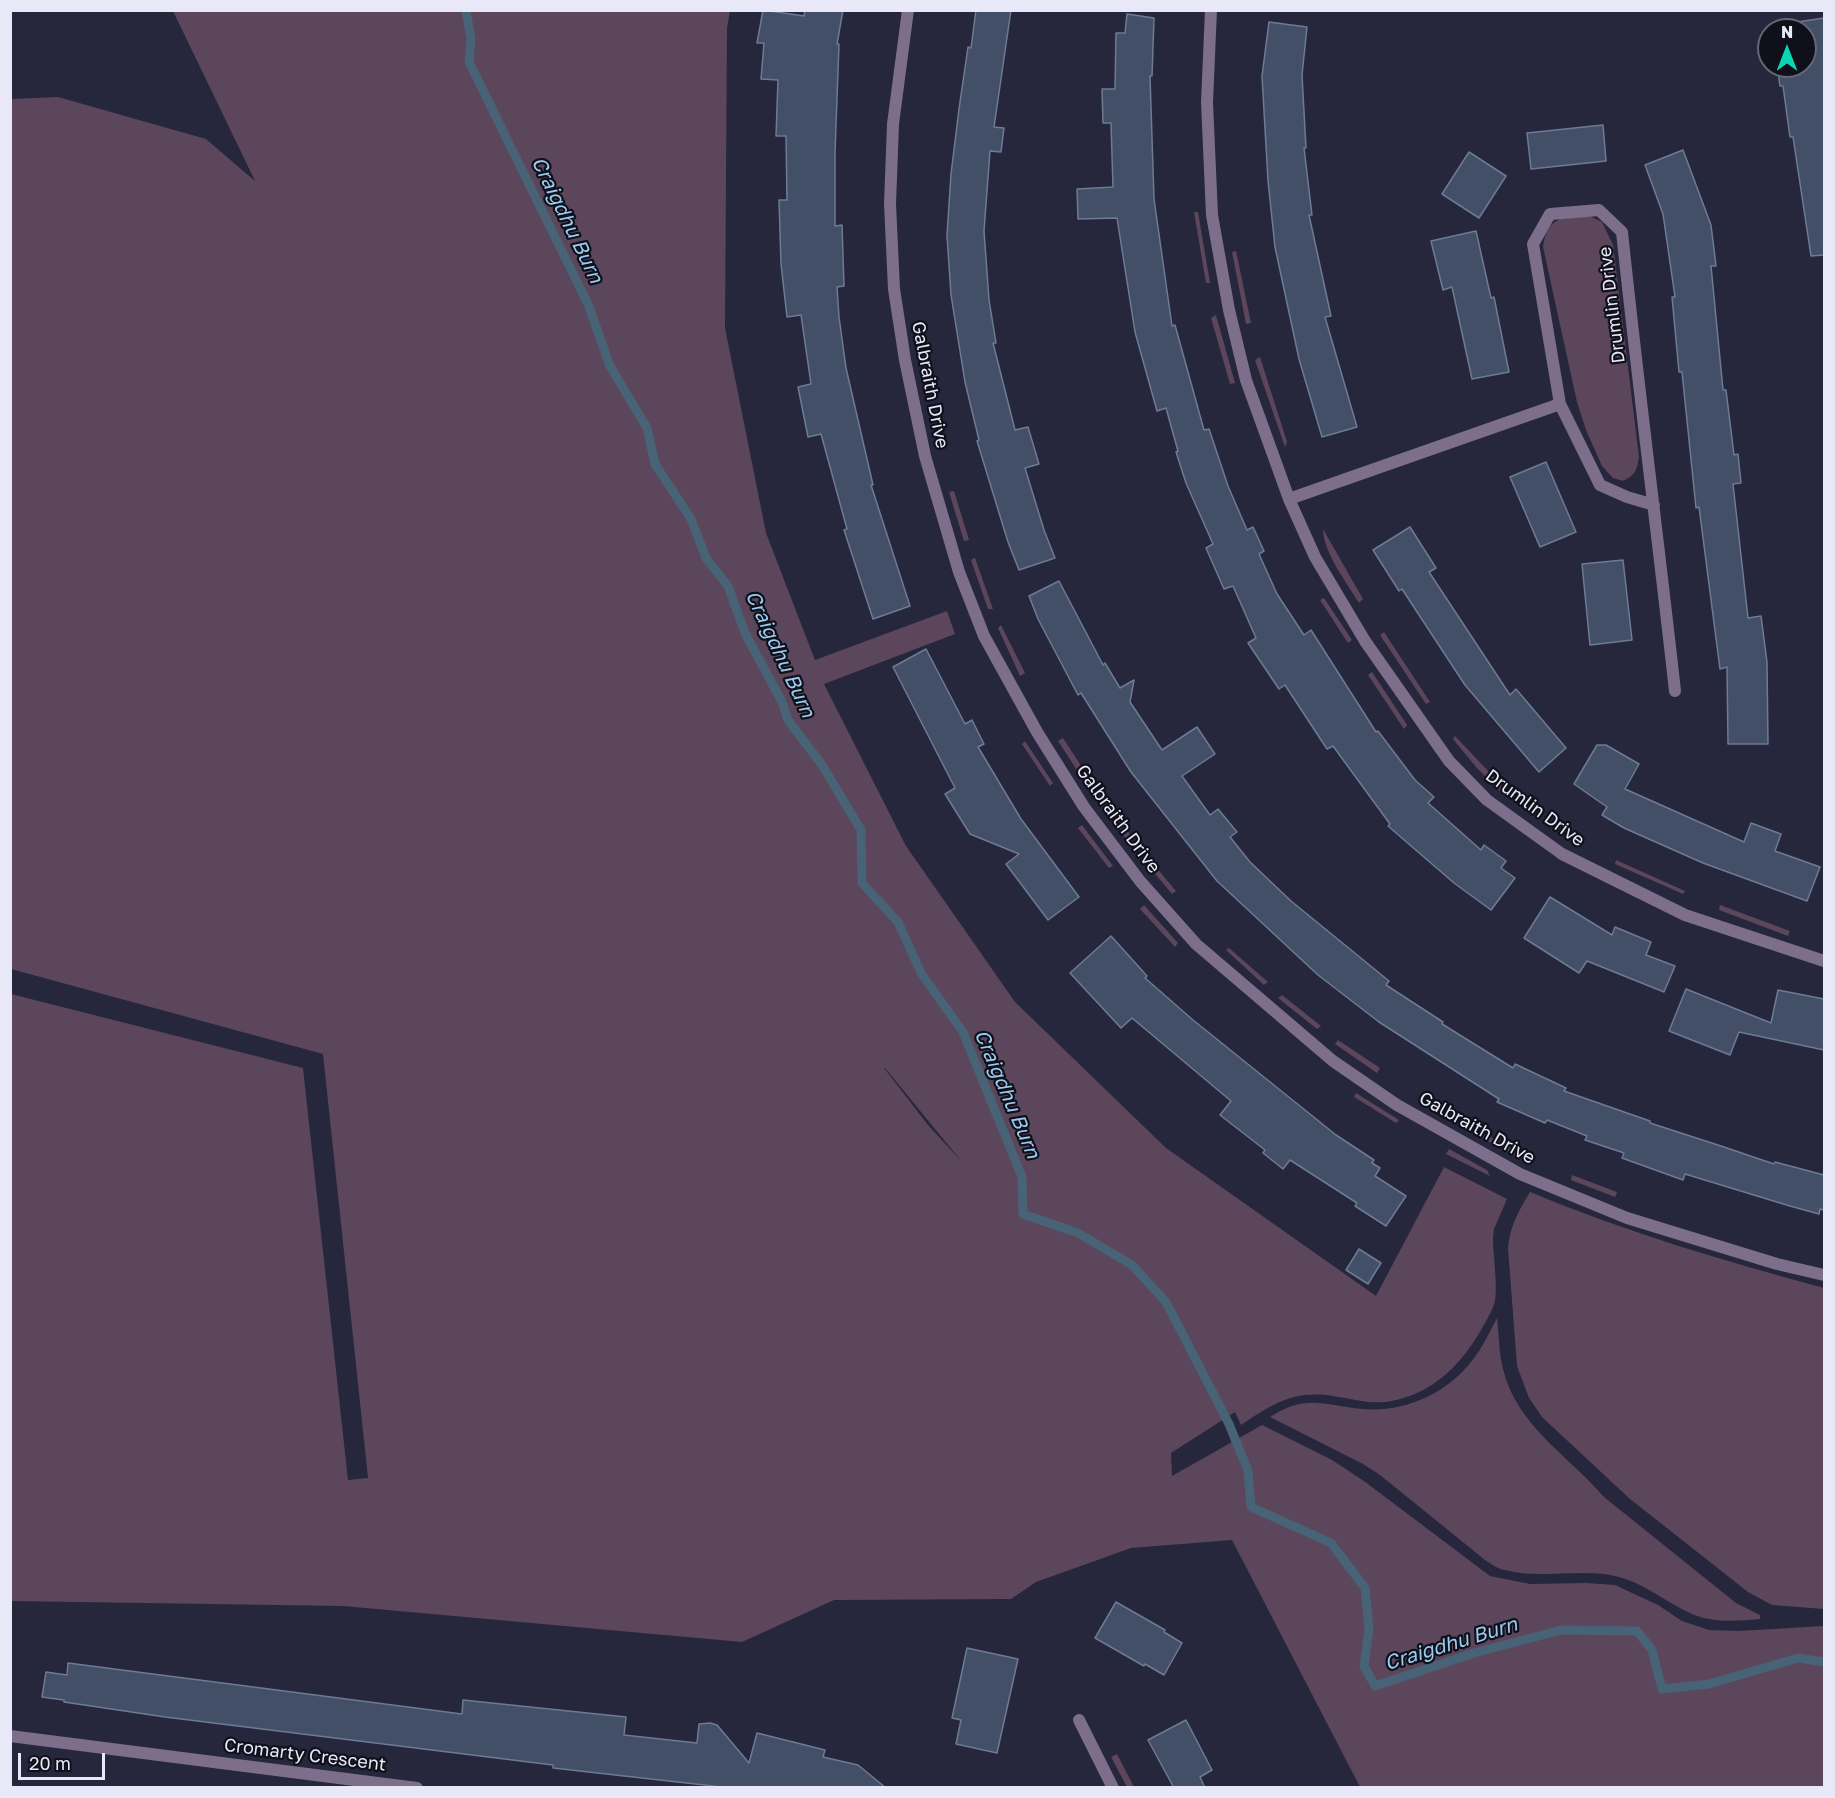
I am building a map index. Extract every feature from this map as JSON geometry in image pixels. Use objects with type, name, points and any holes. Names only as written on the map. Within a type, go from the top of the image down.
[{"type":"street","name":"Galbraith Drive","points":[[908,10],[893,124],[890,204],[894,289],[905,360],[923,445],[959,572],[984,636],[1036,732],[1084,807],[1140,881],[1196,944],[1332,1061],[1397,1105],[1520,1174],[1628,1218],[1777,1264],[1824,1275]]},
{"type":"street","name":"Drumlin Drive","points":[[1211,10],[1208,102],[1212,215],[1229,310],[1246,380],[1289,499],[1315,557],[1365,641],[1449,761],[1487,800],[1562,854],[1685,915],[1824,961]]},
{"type":"street","name":"Drumlin Drive","points":[[1654,505],[1600,485],[1560,404],[1533,244],[1550,214],[1599,210],[1622,232],[1676,691]]},
{"type":"street","points":[[1289,499],[1560,404]]},
{"type":"street","points":[[1078,1720],[1113,1788]]},
{"type":"street","name":"Cromarty Crescent","points":[[10,1736],[417,1788]]},
{"type":"shaded area","points":[[173,11],[730,11],[727,28],[725,328],[766,533],[815,660],[947,611],[955,634],[824,684],[906,846],[1015,1002],[1166,1148],[1376,1296],[1444,1167],[1507,1199],[1494,1229],[1496,1287],[1494,1305],[1473,1343],[1444,1376],[1420,1391],[1392,1401],[1370,1402],[1333,1396],[1306,1395],[1284,1400],[1241,1425],[1235,1412],[1171,1453],[1172,1476],[1262,1425],[1332,1460],[1364,1481],[1490,1576],[1530,1584],[1615,1585],[1658,1605],[1682,1621],[1709,1630],[1738,1631],[1824,1626],[1824,1787],[1360,1787],[1232,1540],[1131,1548],[1036,1582],[1011,1599],[834,1600],[742,1642],[343,1606],[11,1601],[11,994],[303,1068],[348,1480],[368,1478],[323,1054],[11,969],[11,99],[58,97],[206,139],[255,181]],"holes":[[[885,1068],[962,1162],[928,1125]]]},
{"type":"shaded area","points":[[1194,212],[1198,212],[1210,283],[1206,283]]},
{"type":"shaded area","points":[[1585,214],[1602,222],[1613,245],[1639,457],[1635,472],[1623,481],[1613,478],[1602,466],[1586,430],[1577,402],[1543,247],[1548,230],[1556,221],[1568,216]]},
{"type":"shaded area","points":[[1236,251],[1251,323],[1246,324],[1232,252]]},
{"type":"shaded area","points":[[1216,315],[1235,383],[1230,384],[1211,318]]},
{"type":"shaded area","points":[[1260,357],[1287,442],[1285,447],[1255,360]]},
{"type":"shaded area","points":[[954,491],[969,540],[964,541],[949,492]]},
{"type":"shaded area","points":[[1323,529],[1363,599],[1359,603],[1331,557]]},
{"type":"shaded area","points":[[975,558],[993,609],[988,609],[971,560]]},
{"type":"shaded area","points":[[1324,598],[1352,640],[1348,643],[1320,600]]},
{"type":"shaded area","points":[[1001,625],[1025,673],[1020,676],[998,628]]},
{"type":"shaded area","points":[[1384,632],[1430,702],[1426,704],[1380,635]]},
{"type":"shaded area","points":[[1372,672],[1407,725],[1404,729],[1368,675]]},
{"type":"shaded area","points":[[1455,736],[1507,791],[1504,795],[1476,767],[1453,739]]},
{"type":"shaded area","points":[[1063,738],[1091,781],[1086,784],[1058,741]]},
{"type":"shaded area","points":[[1025,741],[1053,783],[1050,786],[1022,744]]},
{"type":"shaded area","points":[[1102,797],[1132,837],[1127,840],[1097,800]]},
{"type":"shaded area","points":[[1082,825],[1113,866],[1109,868],[1078,828]]},
{"type":"shaded area","points":[[1145,854],[1176,891],[1172,894],[1141,857]]},
{"type":"shaded area","points":[[1616,860],[1685,891],[1683,894],[1615,864]]},
{"type":"shaded area","points":[[1144,905],[1178,943],[1175,947],[1140,909]]},
{"type":"shaded area","points":[[1720,905],[1790,931],[1788,936],[1719,910]]},
{"type":"shaded area","points":[[1229,948],[1268,982],[1264,985],[1226,950]]},
{"type":"shaded area","points":[[1282,995],[1321,1026],[1317,1029],[1278,998]]},
{"type":"shaded area","points":[[1338,1040],[1380,1068],[1377,1073],[1335,1044]]},
{"type":"shaded area","points":[[1356,1093],[1399,1120],[1396,1123],[1354,1097]]},
{"type":"shaded area","points":[[1482,1133],[1527,1155],[1522,1159],[1480,1137]]},
{"type":"shaded area","points":[[1449,1149],[1487,1170],[1490,1176],[1446,1154]]},
{"type":"shaded area","points":[[1572,1175],[1617,1192],[1615,1197],[1571,1180]]},
{"type":"shaded area","points":[[1530,1192],[1566,1207],[1676,1245],[1824,1288],[1824,1609],[1772,1605],[1748,1592],[1630,1499],[1542,1417],[1529,1398],[1517,1366],[1508,1248],[1516,1218]]},
{"type":"shaded area","points":[[1497,1318],[1503,1369],[1510,1389],[1520,1407],[1545,1439],[1604,1497],[1736,1603],[1760,1615],[1760,1619],[1726,1621],[1700,1617],[1683,1610],[1638,1584],[1605,1574],[1533,1574],[1500,1569],[1485,1560],[1380,1475],[1363,1464],[1270,1417],[1281,1410],[1301,1404],[1320,1403],[1353,1408],[1386,1409],[1418,1401],[1447,1385],[1460,1374],[1479,1352]]},
{"type":"shaded area","points":[[1117,1754],[1134,1787],[1127,1787],[1111,1757]]},
{"type":"building","points":[[763,10],[804,16],[805,10],[843,10],[837,44],[839,44],[835,153],[835,226],[842,225],[844,286],[837,287],[839,317],[846,368],[873,485],[871,485],[910,606],[873,619],[844,530],[847,529],[821,434],[808,437],[798,387],[811,384],[801,315],[787,317],[781,264],[779,200],[787,200],[786,136],[776,136],[778,80],[761,79],[764,43],[757,43]]},
{"type":"building","points":[[976,10],[1011,10],[994,127],[1004,128],[1001,152],[990,151],[984,231],[989,300],[996,343],[993,343],[1015,430],[1028,427],[1039,464],[1025,468],[1055,558],[1019,570],[977,441],[979,440],[965,382],[951,295],[947,235],[951,174],[968,47],[971,48]]},
{"type":"building","points":[[1127,14],[1154,18],[1152,76],[1150,76],[1154,199],[1172,326],[1175,325],[1204,430],[1209,429],[1228,486],[1247,530],[1253,527],[1264,551],[1259,554],[1277,594],[1304,635],[1311,630],[1376,732],[1378,731],[1415,780],[1434,797],[1428,803],[1481,850],[1484,845],[1506,861],[1501,868],[1515,878],[1491,910],[1454,883],[1388,826],[1390,824],[1333,746],[1327,749],[1285,685],[1279,689],[1248,643],[1256,638],[1233,586],[1224,589],[1206,548],[1213,544],[1186,483],[1166,408],[1157,411],[1135,332],[1117,218],[1078,219],[1077,189],[1113,187],[1111,123],[1103,123],[1102,89],[1115,89],[1116,33],[1125,33]]},
{"type":"building","points":[[1824,18],[1824,255],[1811,256],[1793,137],[1790,137],[1783,86],[1780,86],[1779,78],[1817,78],[1817,19]]},
{"type":"building","points":[[1269,22],[1307,27],[1302,75],[1306,148],[1304,148],[1312,215],[1309,215],[1331,316],[1325,317],[1357,427],[1322,437],[1299,359],[1275,247],[1268,181],[1262,76]]},
{"type":"building","points":[[1603,125],[1606,161],[1531,169],[1527,133]]},
{"type":"building","points":[[1683,150],[1711,225],[1716,266],[1711,266],[1723,390],[1726,390],[1734,455],[1738,454],[1741,483],[1733,484],[1748,618],[1761,616],[1767,662],[1768,744],[1728,744],[1727,667],[1720,669],[1699,507],[1696,508],[1682,372],[1679,372],[1672,297],[1675,297],[1663,214],[1645,165]]},
{"type":"building","points":[[1469,152],[1506,176],[1479,218],[1442,194]]},
{"type":"building","points":[[1476,231],[1491,298],[1494,297],[1509,372],[1472,379],[1452,287],[1443,290],[1431,241]]},
{"type":"building","points":[[1546,462],[1576,532],[1540,547],[1510,477]]},
{"type":"building","points":[[1410,527],[1436,568],[1429,572],[1510,695],[1516,689],[1566,748],[1539,772],[1465,685],[1402,589],[1399,591],[1373,550]]},
{"type":"building","points":[[1623,560],[1632,640],[1590,645],[1582,564]]},
{"type":"building","points":[[1059,581],[1103,665],[1105,663],[1120,688],[1134,680],[1130,702],[1162,750],[1197,727],[1215,754],[1182,776],[1210,815],[1218,809],[1237,832],[1230,837],[1250,862],[1291,901],[1389,981],[1386,985],[1443,1022],[1442,1024],[1513,1068],[1515,1064],[1566,1088],[1564,1091],[1650,1121],[1650,1123],[1774,1164],[1775,1162],[1824,1175],[1824,1210],[1820,1209],[1819,1214],[1685,1174],[1683,1180],[1622,1158],[1624,1153],[1585,1140],[1587,1136],[1547,1120],[1545,1123],[1497,1102],[1499,1099],[1379,1022],[1318,975],[1217,881],[1131,772],[1081,693],[1078,695],[1038,619],[1029,596]]},
{"type":"building","points":[[926,649],[965,724],[972,720],[984,744],[978,747],[1021,819],[1079,897],[1048,920],[1006,864],[1019,854],[970,834],[945,794],[955,788],[893,667]]},
{"type":"building","points":[[1597,745],[1606,745],[1639,764],[1625,789],[1744,842],[1751,823],[1781,834],[1775,851],[1820,867],[1807,901],[1703,863],[1624,828],[1602,815],[1607,807],[1574,784]]},
{"type":"building","points":[[1550,897],[1612,935],[1615,927],[1651,942],[1646,955],[1675,966],[1664,992],[1587,961],[1579,973],[1524,938]]},
{"type":"building","points":[[1111,936],[1147,976],[1145,978],[1193,1020],[1336,1135],[1374,1160],[1372,1163],[1380,1168],[1375,1176],[1406,1196],[1386,1226],[1355,1206],[1357,1203],[1290,1160],[1283,1169],[1263,1153],[1265,1150],[1220,1115],[1231,1101],[1132,1018],[1121,1028],[1070,973]]},
{"type":"building","points":[[1686,989],[1771,1023],[1778,990],[1824,999],[1824,1050],[1739,1032],[1730,1055],[1669,1031]]},
{"type":"building","points":[[1359,1249],[1381,1263],[1368,1284],[1346,1270]]},
{"type":"building","points":[[1116,1602],[1165,1630],[1164,1632],[1182,1643],[1164,1675],[1095,1638]]},
{"type":"building","points":[[967,1648],[1018,1659],[997,1753],[956,1744],[961,1720],[952,1718]]},
{"type":"building","points":[[68,1663],[462,1714],[463,1700],[626,1717],[624,1735],[697,1743],[699,1724],[710,1723],[717,1725],[749,1763],[757,1733],[825,1750],[823,1757],[858,1765],[886,1788],[731,1788],[553,1768],[553,1765],[165,1717],[42,1697],[46,1672],[67,1675]]},
{"type":"building","points":[[1186,1720],[1212,1770],[1200,1777],[1205,1788],[1174,1788],[1148,1740]]},
{"type":"waterway","name":"Craigdhu Burn","points":[[466,10],[471,39],[469,62],[588,304],[610,366],[647,428],[655,464],[691,519],[706,558],[728,586],[745,633],[782,702],[788,720],[822,765],[861,830],[862,883],[898,922],[921,973],[963,1032],[1022,1177],[1023,1214],[1078,1233],[1132,1265],[1166,1302],[1229,1424],[1248,1471],[1251,1507],[1331,1543],[1365,1588],[1369,1629],[1364,1666],[1375,1686],[1474,1653],[1561,1630],[1637,1631],[1652,1650],[1662,1689],[1709,1684],[1798,1658],[1824,1662]]}]
